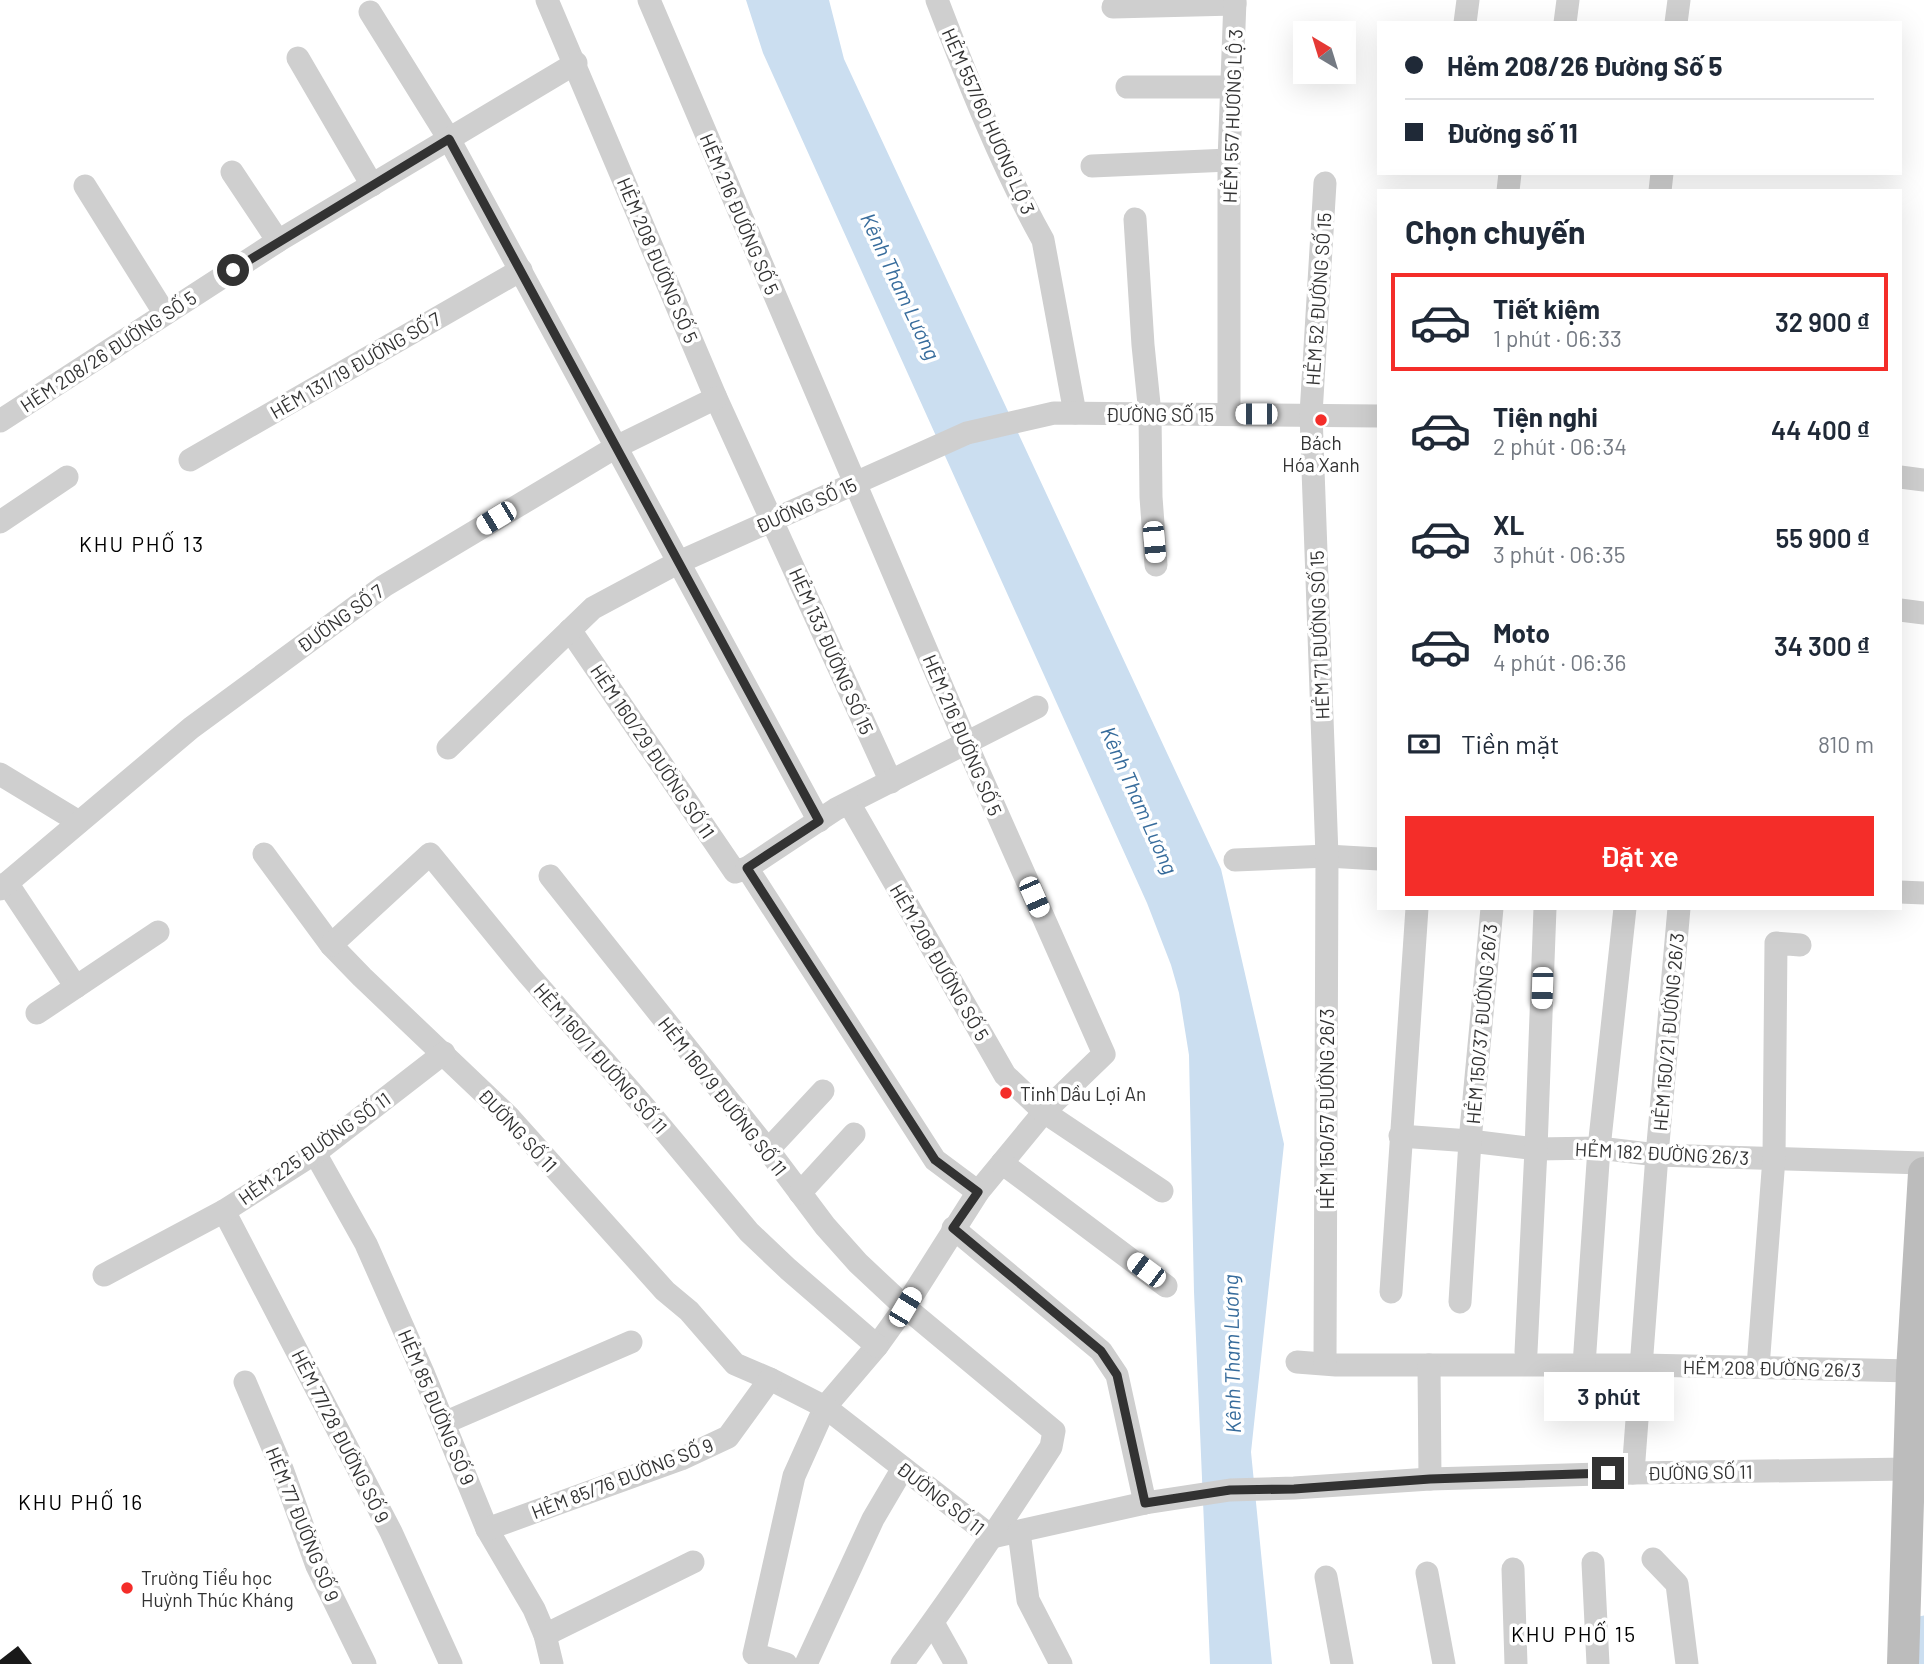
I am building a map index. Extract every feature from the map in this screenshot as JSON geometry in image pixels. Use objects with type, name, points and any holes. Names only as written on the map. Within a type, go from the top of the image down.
[{"type":"street","name":"HẺM 208 ĐƯỜNG SỐ 5","points":[[547,0],[716,398],[772,519]]},
{"type":"street","name":"HẺM 216 ĐƯỜNG SỐ 5","points":[[649,0],[966,743],[1104,1054],[1044,1112],[978,1192],[905,1307],[877,1346],[825,1407],[794,1476],[754,1654],[786,1664]]},
{"type":"street","name":"HẺM 557/60 HƯƠNG LỘ 3","points":[[937,0],[1030,217],[1044,240],[1074,413]]},
{"type":"street","points":[[1465,21],[1468,0]]},
{"type":"street","points":[[1565,21],[1568,0]]},
{"type":"street","points":[[1676,21],[1679,0]]},
{"type":"street","points":[[1113,7],[1235,2]]},
{"type":"street","name":"HẺM 557 HƯƠNG LỘ 3","points":[[1229,414],[1229,160],[1235,2]]},
{"type":"street","points":[[370,12],[449,139],[819,821]]},
{"type":"street","points":[[298,58],[372,185]]},
{"type":"street","name":"HẺM 208/26 ĐƯỜNG SỐ 5","points":[[0,421],[278,241],[576,63]]},
{"type":"street","points":[[1127,87],[1232,87]]},
{"type":"street","points":[[1092,166],[1229,160]]},
{"type":"street","points":[[232,172],[278,241]]},
{"type":"street","name":"HẺM 52 ĐƯỜNG SỐ 15","points":[[1311,414],[1325,183]]},
{"type":"street","points":[[85,186],[165,314]]},
{"type":"street","points":[[1135,219],[1150,414],[1151,497],[1156,565]]},
{"type":"street","name":"HẺM 131/19 ĐƯỜNG SỐ 7","points":[[190,460],[521,271]]},
{"type":"street","name":"ĐƯỜNG SỐ 7","points":[[4,886],[191,729],[352,608],[424,561],[617,447],[716,398]]},
{"type":"street","name":"ĐƯỜNG SỐ 15","points":[[570,630],[593,608],[677,562],[967,433],[1054,413],[1377,416]]},
{"type":"street","name":"HẺM 71 ĐƯỜNG SỐ 15","points":[[1311,414],[1327,856]]},
{"type":"street","points":[[0,522],[67,477]]},
{"type":"street","points":[[1902,478],[1924,480]]},
{"type":"street","name":"HẺM 133 ĐƯỜNG SỐ 15","points":[[772,519],[891,782]]},
{"type":"street","points":[[1902,610],[1924,613]]},
{"type":"street","points":[[448,748],[570,630]]},
{"type":"street","name":"HẺM 160/29 ĐƯỜNG SỐ 11","points":[[570,630],[741,870],[935,1160],[978,1192]]},
{"type":"street","points":[[741,870],[849,803],[1037,707]]},
{"type":"street","points":[[0,774],[79,822]]},
{"type":"street","name":"HẺM 208 ĐƯỜNG SỐ 5","points":[[849,803],[1005,1075],[1044,1112],[1162,1191]]},
{"type":"street","name":"ĐƯỜNG SỐ 11","points":[[264,854],[331,945],[508,1116],[665,1291],[689,1311],[734,1364],[825,1407],[992,1537],[1145,1503],[1230,1490],[1294,1489],[1430,1479],[1908,1469]]},
{"type":"street","name":"HẺM 160/1 ĐƯỜNG SỐ 11","points":[[331,945],[430,854],[527,974],[648,1111],[749,1232],[877,1346]]},
{"type":"street","points":[[1235,860],[1327,856],[1377,859]]},
{"type":"street","name":"HẺM 150/57 ĐƯỜNG 26/3","points":[[1325,1362],[1327,856]]},
{"type":"street","name":"HẺM 160/9 ĐƯỜNG SỐ 11","points":[[550,876],[768,1150],[825,1226],[858,1263],[905,1307],[1054,1431],[1051,1447],[992,1537]]},
{"type":"street","points":[[4,886],[76,987]]},
{"type":"street","points":[[1902,892],[1924,893]]},
{"type":"street","points":[[1391,1292],[1417,910]]},
{"type":"street","name":"HẺM 150/37 ĐƯỜNG 26/3","points":[[1460,1302],[1470,1140],[1492,910]]},
{"type":"street","points":[[1526,1352],[1545,910]]},
{"type":"street","points":[[1584,1365],[1599,1148],[1625,910]]},
{"type":"street","name":"HẺM 150/21 ĐƯỜNG 26/3","points":[[1633,1473],[1679,910]]},
{"type":"street","points":[[37,1013],[158,932]]},
{"type":"street","points":[[1758,1367],[1774,1158],[1776,943],[1800,945]]},
{"type":"street","name":"HẺM 225 ĐƯỜNG SỐ 11","points":[[104,1275],[225,1211],[315,1153],[444,1053]]},
{"type":"street","points":[[768,1150],[823,1091]]},
{"type":"street","points":[[800,1193],[854,1134]]},
{"type":"street","name":"HẺM 182 ĐƯỜNG 26/3","points":[[1400,1136],[1470,1140],[1536,1149],[1599,1148],[1657,1155],[1924,1163]]},
{"type":"street","name":"HẺM 85 ĐƯỜNG SỐ 9","points":[[315,1153],[366,1244],[487,1529],[534,1609],[545,1635],[552,1664]]},
{"type":"street","points":[[1002,1163],[1166,1286]]},
{"type":"street","points":[[1903,1664],[1912,1371],[1924,1173]]},
{"type":"street","name":"HẺM 77/28 ĐƯỜNG SỐ 9","points":[[225,1211],[391,1532],[451,1664]]},
{"type":"street","points":[[953,1228],[1101,1351],[1117,1375],[1145,1503]]},
{"type":"street","points":[[444,1423],[631,1342]]},
{"type":"street","name":"HẺM 208 ĐƯỜNG 26/3","points":[[1297,1362],[1325,1362],[1336,1365],[1643,1365],[1912,1371]]},
{"type":"street","points":[[1429,1365],[1430,1479]]},
{"type":"street","name":"HẺM 85/76 ĐƯỜNG SỐ 9","points":[[487,1529],[681,1459],[727,1437],[770,1379]]},
{"type":"street","name":"HẺM 77 ĐƯỜNG SỐ 9","points":[[244,1382],[282,1469],[317,1566],[365,1664]]},
{"type":"street","points":[[806,1664],[873,1519],[902,1468]]},
{"type":"street","points":[[1019,1532],[1028,1600],[1061,1664]]},
{"type":"street","points":[[902,1664],[992,1537]]},
{"type":"street","points":[[1653,1559],[1677,1584],[1687,1664]]},
{"type":"street","points":[[545,1635],[693,1562]]},
{"type":"street","points":[[1593,1563],[1598,1664]]},
{"type":"street","points":[[1513,1569],[1516,1664]]},
{"type":"street","points":[[1427,1573],[1444,1664]]},
{"type":"street","points":[[1326,1577],[1342,1664]]},
{"type":"street","points":[[933,1623],[956,1664]]},
{"type":"water","name":"Kênh Tham Lương","points":[[746,0],[829,0],[844,59],[1221,869],[1284,1144],[1251,1452],[1272,1664],[1210,1664],[1194,1292],[1189,1055],[1179,993],[1171,965],[1147,903],[763,53]]},
{"type":"building","points":[[18,1646],[32,1664],[0,1664],[0,1660]]},
{"type":"waterway","points":[[1923,1664],[1924,1626]]},
{"type":"place","name":"Bách Hóa Xanh","points":[[1321,420]]},
{"type":"place","name":"Tinh Dầu Lợi An","points":[[1006,1093]]},
{"type":"place","name":"Trường Tiểu học Huỳnh Thúc Kháng","points":[[127,1588]]},
{"type":"district","name":"KHU PHỐ 13","points":[[142,543]]},
{"type":"district","name":"KHU PHỐ 16","points":[[81,1501]]},
{"type":"district","name":"KHU PHỐ 15","points":[[1574,1633]]},
{"type":"route","points":[[233,270],[449,139],[819,821],[747,868],[935,1160],[978,1192],[953,1228],[1101,1351],[1117,1375],[1145,1503],[1230,1490],[1608,1473]]}]
